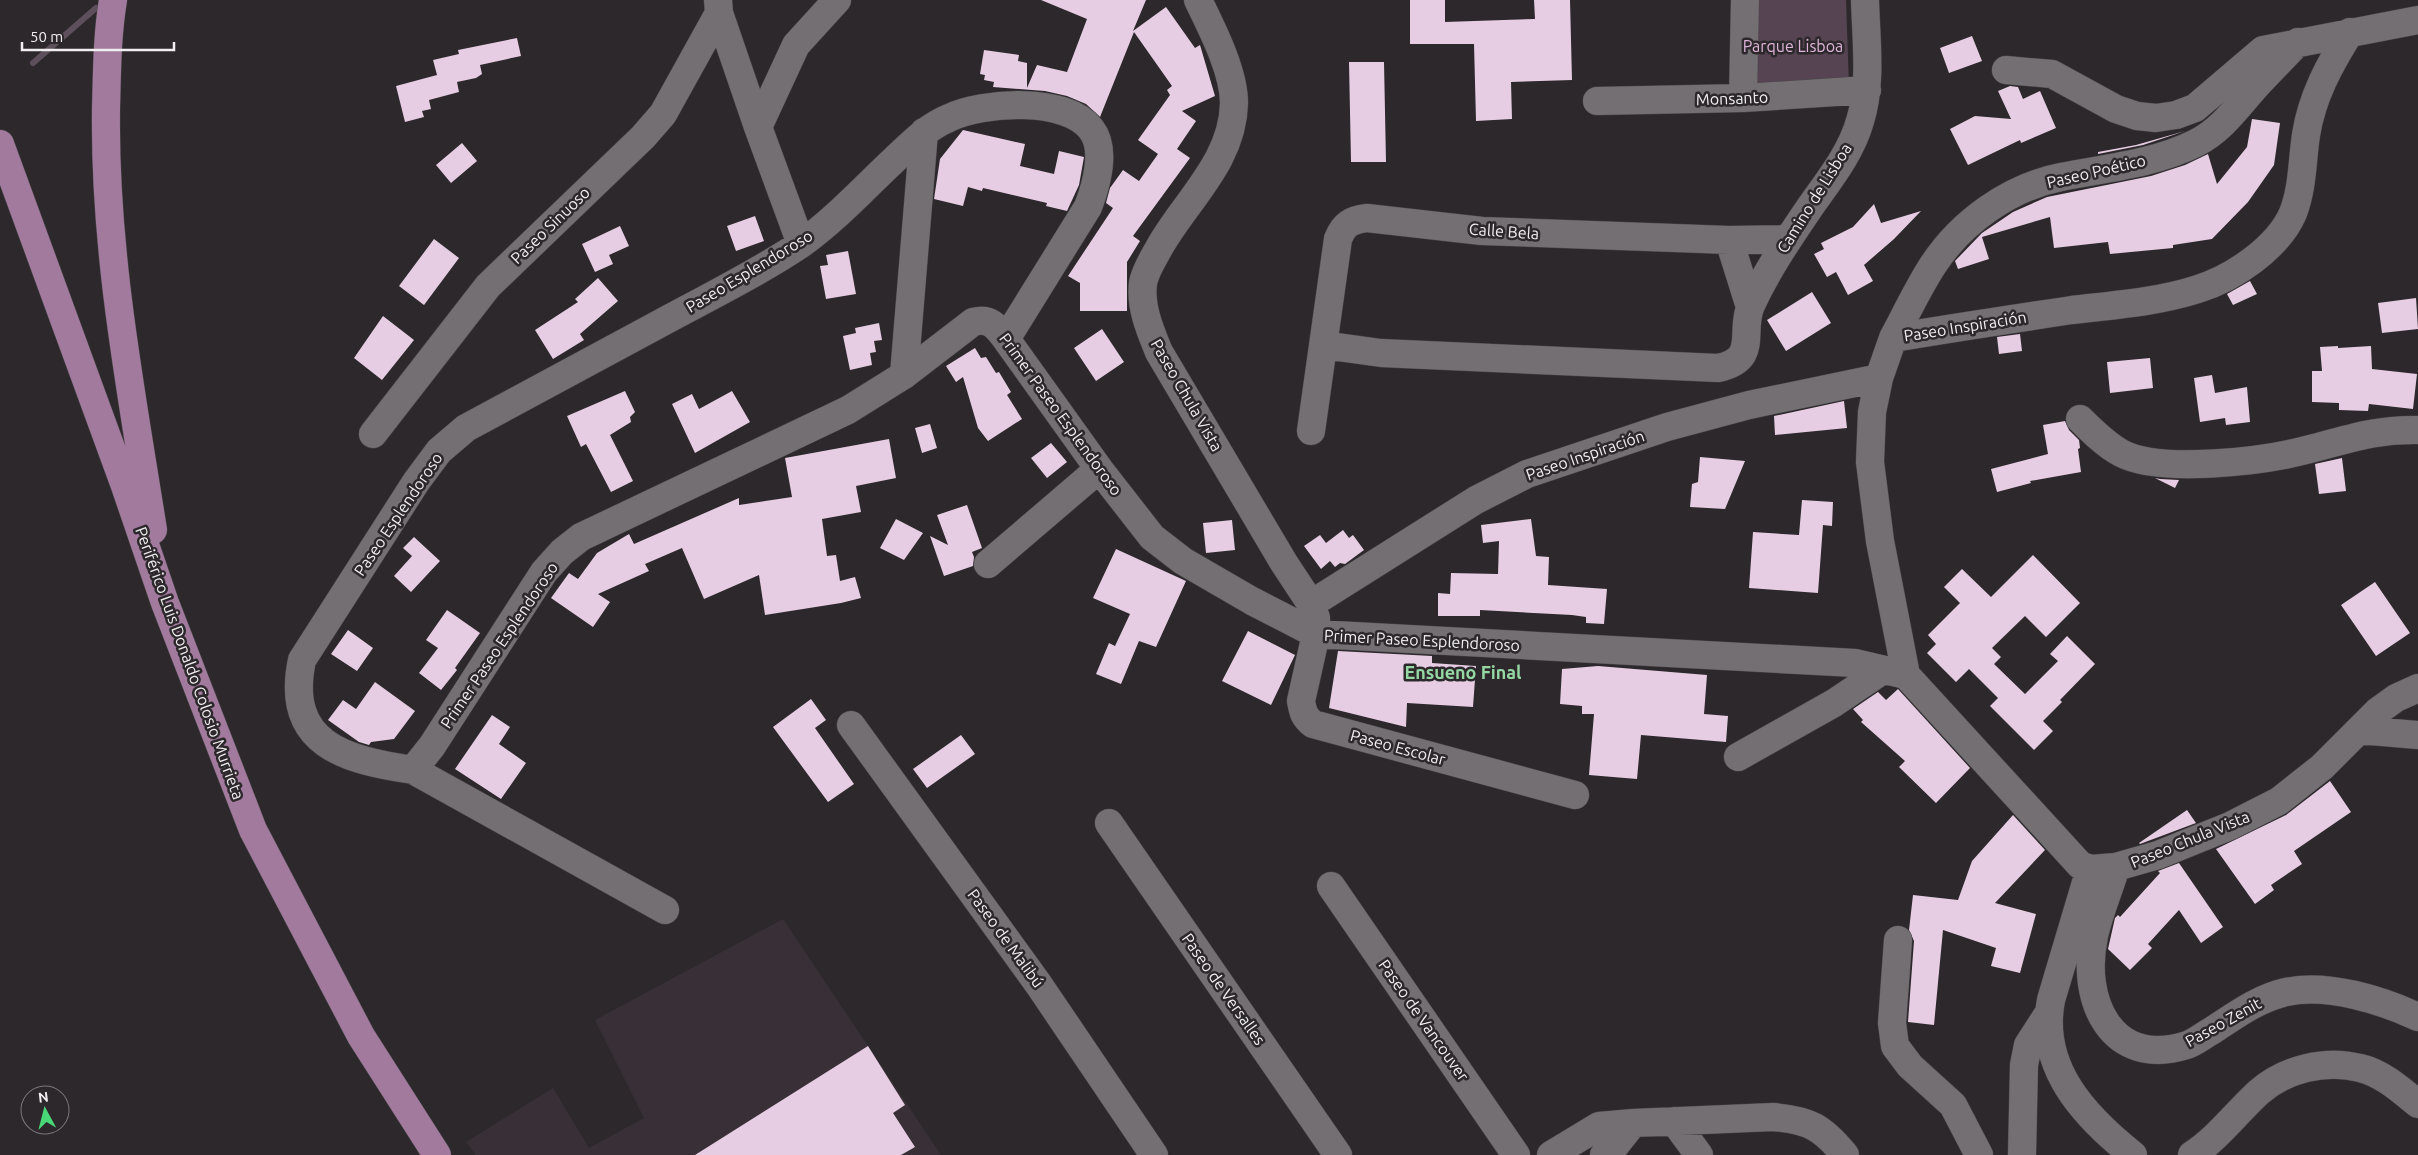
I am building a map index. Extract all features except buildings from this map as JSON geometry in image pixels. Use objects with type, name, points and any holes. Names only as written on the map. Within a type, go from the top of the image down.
[{"type":"main road","points":[[113,0],[106,87],[106,166],[112,254],[165,603]]},
{"type":"main road","name":"Periférico Luis Donaldo Colosio Murrieta","points":[[0,144],[125,486],[165,603],[253,830],[360,1036],[437,1155]]},
{"type":"street","points":[[758,127],[796,45],[836,0]]},
{"type":"street","name":"Paseo Chula Vista","points":[[1198,0],[1212,29],[1230,79],[1234,101],[1232,126],[1225,148],[1213,170],[1170,228],[1149,265],[1143,283],[1144,306],[1148,325],[1160,352],[1284,563],[1314,618]]},
{"type":"street","points":[[1744,98],[1745,0]]},
{"type":"street","name":"Camino de Lisboa","points":[[1323,345],[1381,353],[1718,368],[1738,360],[1746,350],[1750,307],[1788,239],[1838,166],[1860,123],[1867,90],[1865,0]]},
{"type":"street","name":"Paseo Sinuoso","points":[[719,6],[758,127],[801,244]]},
{"type":"street","name":"Paseo Sinuoso","points":[[373,434],[488,286],[643,137],[663,114],[719,6]]},
{"type":"street","points":[[2006,70],[2052,74],[2116,109],[2137,116],[2156,118],[2176,115],[2195,108],[2263,50],[2417,20]]},
{"type":"street","name":"Paseo Inspiración","points":[[1314,618],[1476,500],[1527,474],[1667,427],[1749,405],[1879,378],[1893,338],[1981,323],[2159,298],[2199,289],[2230,275],[2253,260],[2274,241],[2292,214],[2301,185],[2306,134],[2315,97],[2328,68],[2350,32]]},
{"type":"street","name":"Paseo Poético","points":[[1893,338],[1933,265],[1959,232],[1990,208],[2021,191],[2058,178],[2170,154],[2197,142],[2215,131],[2233,114],[2298,42]]},
{"type":"street","name":"Monsanto","points":[[1597,101],[1744,98],[1867,90]]},
{"type":"street","name":"Paseo Esplendoroso","points":[[413,770],[358,760],[333,750],[319,739],[306,720],[300,702],[298,682],[302,660],[416,482],[439,451],[466,428],[730,286],[801,244],[833,218],[924,132],[964,112],[1008,105],[1037,106],[1062,111],[1082,120],[1092,130],[1099,162],[1097,183],[1088,207],[1006,339]]},
{"type":"street","points":[[904,375],[924,132]]},
{"type":"street","name":"Calle Bela","points":[[1311,431],[1338,239],[1343,228],[1352,220],[1367,218],[1482,231],[1729,240],[1788,239]]},
{"type":"street","points":[[1729,240],[1750,307]]},
{"type":"street","name":"Primer Paseo Esplendoroso","points":[[413,770],[432,746],[544,572],[562,552],[581,537],[848,410],[904,375],[974,322],[988,320],[994,324],[1006,339],[1099,469],[1152,537],[1183,561],[1252,601],[1314,618],[1855,663],[1895,673]]},
{"type":"street","points":[[1879,378],[1872,412],[1870,462],[1895,673],[2073,860],[2090,869],[2060,967],[2048,1014],[2028,1045],[2024,1065],[2022,1155]]},
{"type":"street","points":[[2080,419],[2105,442],[2122,454],[2146,460],[2175,463],[2253,460],[2305,451],[2361,434],[2391,429],[2418,430]]},
{"type":"street","points":[[988,564],[1099,469]]},
{"type":"street","name":"Paseo Escolar","points":[[1314,618],[1301,701],[1306,718],[1313,724],[1575,795]]},
{"type":"street","points":[[1738,758],[1834,703],[1895,673]]},
{"type":"street","name":"Paseo Chula Vista","points":[[2090,869],[2116,867],[2158,855],[2221,830],[2279,801],[2322,767],[2378,711],[2396,698],[2418,688]]},
{"type":"street","name":"Paseo de Malibú","points":[[852,725],[1039,984],[1154,1155]]},
{"type":"street","points":[[2360,730],[2418,735]]},
{"type":"street","points":[[413,770],[665,910]]},
{"type":"street","name":"Paseo de Versalles","points":[[1109,823],[1338,1155]]},
{"type":"street","name":"Paseo Zenit","points":[[2116,867],[2094,936],[2091,957],[2093,984],[2105,1022],[2117,1037],[2137,1048],[2161,1051],[2189,1045],[2267,998],[2288,992],[2314,990],[2348,994],[2385,1002],[2418,1017]]},
{"type":"street","name":"Paseo de Vancouver","points":[[1331,886],[1516,1155]]},
{"type":"street","points":[[1898,940],[1892,1023],[1895,1046],[1910,1066],[1953,1105],[1979,1155]]},
{"type":"street","points":[[2048,1014],[2052,1053],[2061,1078],[2106,1133],[2133,1155]]},
{"type":"street","points":[[2192,1155],[2207,1145],[2261,1091],[2282,1077],[2305,1068],[2329,1065],[2360,1068],[2394,1084],[2418,1104]]},
{"type":"street","points":[[1551,1155],[1599,1126],[1773,1117],[1794,1118],[1811,1123],[1830,1136],[1845,1155]]},
{"type":"street","points":[[1674,1121],[1699,1155]]},
{"type":"street","points":[[1609,1151],[1633,1123]]},
{"type":"shaded area","points":[[783,919],[941,1155],[476,1155],[466,1142],[553,1088],[589,1148],[644,1118],[595,1020]]},
{"type":"green space","name":"Parque Lisboa","points":[[1747,0],[1846,0],[1849,87],[1748,93]]},
{"type":"waterway","points":[[33,63],[96,8]]},
{"type":"district","name":"Ensueno Final","points":[[1463,673]]}]
